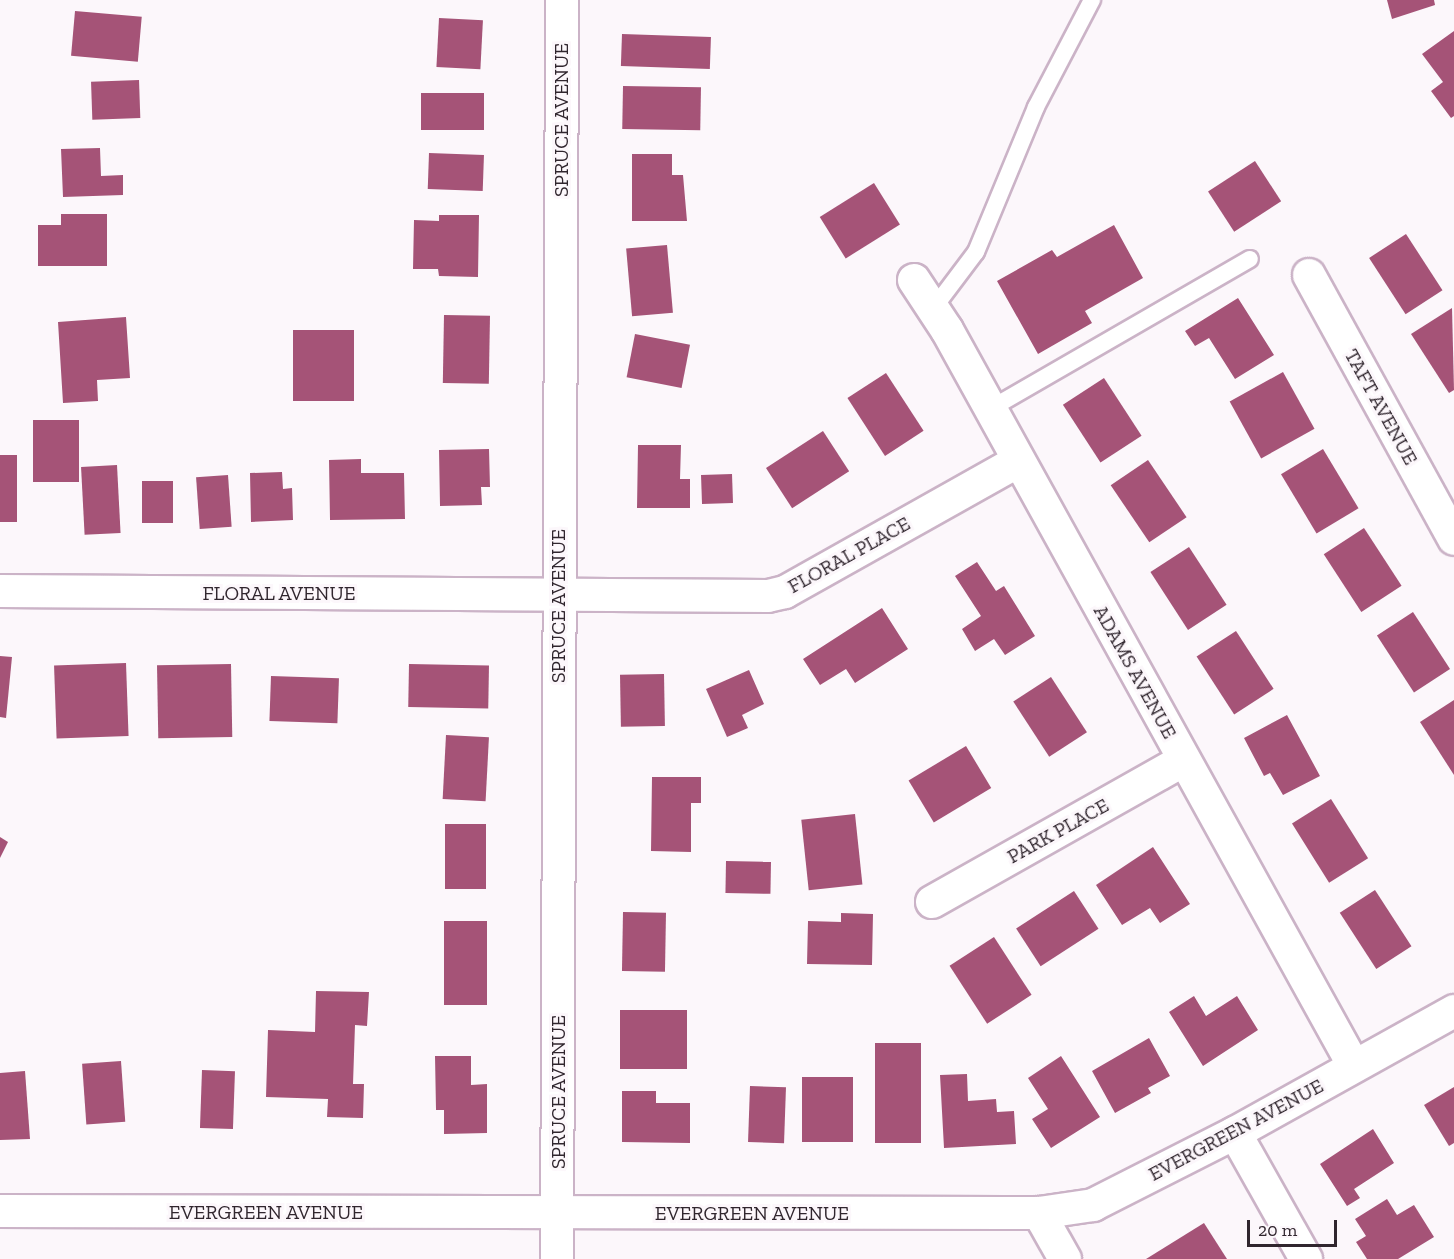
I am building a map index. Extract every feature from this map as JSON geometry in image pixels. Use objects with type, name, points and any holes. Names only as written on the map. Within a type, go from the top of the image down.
[{"type":"street","name":"SPRUCE AVENUE","points":[[556,1259],[562,0]]},
{"type":"street","name":"TAFT AVENUE","points":[[1309,275],[1454,539]]},
{"type":"street","name":"ADAMS AVENUE","points":[[914,280],[990,409],[1354,1066]]},
{"type":"street","name":"FLORAL PLACE","points":[[558,594],[768,596],[785,592],[1018,460]]},
{"type":"street","name":"FLORAL AVENUE","points":[[0,591],[558,594]]},
{"type":"street","name":"PARK PLACE","points":[[932,902],[1184,760]]},
{"type":"street","name":"EVERGREEN AVENUE","points":[[0,1211],[1039,1213],[1094,1205],[1235,1133],[1454,1011]]},
{"type":"street","points":[[1235,1133],[1306,1259]]},
{"type":"street","points":[[1039,1213],[1065,1259]]},
{"type":"lane","points":[[933,309],[976,252],[1036,107],[1092,0]]},
{"type":"lane","points":[[990,409],[1250,259]]},
{"type":"building","points":[[1387,0],[1434,0],[1435,5],[1392,19]]},
{"type":"building","points":[[75,11],[142,17],[138,62],[71,56]]},
{"type":"building","points":[[439,18],[483,20],[480,69],[436,67]]},
{"type":"building","points":[[1454,31],[1454,116],[1451,118],[1431,91],[1443,82],[1422,54]]},
{"type":"building","points":[[622,34],[711,37],[710,69],[621,66]]},
{"type":"building","points":[[139,80],[140,118],[92,120],[91,82]]},
{"type":"building","points":[[623,86],[701,87],[700,130],[622,129]]},
{"type":"building","points":[[421,93],[484,93],[484,130],[421,130]]},
{"type":"building","points":[[100,148],[101,176],[123,175],[123,195],[63,197],[61,149]]},
{"type":"building","points":[[429,153],[484,155],[483,191],[428,189]]},
{"type":"building","points":[[632,154],[672,154],[672,175],[683,175],[687,221],[632,221]]},
{"type":"building","points":[[1255,161],[1281,201],[1234,232],[1208,191]]},
{"type":"building","points":[[874,183],[900,225],[846,258],[820,217]]},
{"type":"building","points":[[61,214],[107,214],[107,266],[38,266],[38,225],[61,225]]},
{"type":"building","points":[[439,215],[479,215],[478,277],[439,276],[438,269],[413,269],[414,220],[439,221]]},
{"type":"building","points":[[1114,225],[1143,278],[1085,311],[1092,323],[1038,354],[997,281],[1052,250],[1057,257]]},
{"type":"building","points":[[1406,234],[1442,290],[1406,314],[1369,258]]},
{"type":"building","points":[[667,245],[673,313],[632,316],[626,249]]},
{"type":"building","points":[[1238,298],[1274,355],[1235,379],[1209,338],[1195,346],[1185,331]]},
{"type":"building","points":[[1452,308],[1454,390],[1449,393],[1411,334]]},
{"type":"building","points":[[444,315],[490,316],[489,384],[443,383]]},
{"type":"building","points":[[126,317],[130,378],[97,380],[98,401],[63,403],[58,322]]},
{"type":"building","points":[[293,330],[354,330],[354,401],[293,401]]},
{"type":"building","points":[[635,334],[690,345],[682,388],[627,377]]},
{"type":"building","points":[[1283,372],[1315,429],[1261,458],[1230,402]]},
{"type":"building","points":[[886,373],[924,431],[885,456],[847,398]]},
{"type":"building","points":[[1104,378],[1142,436],[1100,463],[1063,405]]},
{"type":"building","points":[[33,420],[79,420],[79,482],[33,482]]},
{"type":"building","points":[[823,431],[849,471],[792,508],[766,468]]},
{"type":"building","points":[[638,445],[681,445],[680,479],[690,479],[690,508],[637,508]]},
{"type":"building","points":[[489,449],[490,487],[481,487],[482,505],[440,506],[439,450]]},
{"type":"building","points":[[1323,449],[1359,508],[1317,533],[1281,474]]},
{"type":"building","points":[[0,455],[17,455],[17,522],[0,522]]},
{"type":"building","points":[[361,459],[361,473],[404,473],[405,519],[330,520],[329,460]]},
{"type":"building","points":[[1148,460],[1187,517],[1149,542],[1111,485]]},
{"type":"building","points":[[117,465],[121,533],[85,535],[81,467]]},
{"type":"building","points":[[282,472],[283,489],[292,488],[293,520],[251,522],[250,473]]},
{"type":"building","points":[[732,474],[733,503],[702,504],[701,475]]},
{"type":"building","points":[[228,475],[232,527],[200,529],[196,477]]},
{"type":"building","points":[[142,481],[173,481],[173,523],[142,523]]},
{"type":"building","points":[[1364,528],[1402,586],[1361,612],[1324,554]]},
{"type":"building","points":[[1189,547],[1227,605],[1188,630],[1150,572]]},
{"type":"building","points":[[977,562],[996,591],[1004,586],[1035,636],[1005,655],[994,639],[975,651],[962,629],[981,616],[955,576]]},
{"type":"building","points":[[882,608],[908,649],[855,683],[846,669],[820,685],[803,659]]},
{"type":"building","points":[[1413,612],[1450,669],[1414,692],[1377,635]]},
{"type":"building","points":[[1236,631],[1274,689],[1234,714],[1197,657]]},
{"type":"building","points":[[0,656],[12,657],[6,718],[0,717]]},
{"type":"building","points":[[126,663],[129,736],[57,738],[54,666]]},
{"type":"building","points":[[231,664],[232,737],[158,738],[157,665]]},
{"type":"building","points":[[409,664],[489,665],[488,708],[408,707]]},
{"type":"building","points":[[749,670],[764,704],[742,715],[748,728],[727,737],[706,689]]},
{"type":"building","points":[[664,674],[665,726],[621,727],[620,675]]},
{"type":"building","points":[[271,676],[339,678],[337,723],[269,721]]},
{"type":"building","points":[[1051,677],[1087,732],[1049,757],[1013,702]]},
{"type":"building","points":[[1454,700],[1454,775],[1420,722]]},
{"type":"building","points":[[1287,715],[1320,776],[1283,795],[1270,773],[1264,776],[1244,738]]},
{"type":"building","points":[[446,735],[489,737],[486,801],[443,799]]},
{"type":"building","points":[[966,746],[991,788],[934,823],[909,781]]},
{"type":"building","points":[[652,777],[701,777],[701,803],[691,803],[691,852],[651,851]]},
{"type":"building","points":[[1331,799],[1368,858],[1329,883],[1292,823]]},
{"type":"building","points":[[855,814],[862,885],[809,890],[801,820]]},
{"type":"building","points":[[445,824],[486,824],[486,889],[445,889]]},
{"type":"building","points":[[0,837],[8,842],[0,858]]},
{"type":"building","points":[[1153,847],[1190,904],[1160,923],[1150,908],[1122,925],[1096,885]]},
{"type":"building","points":[[726,861],[771,862],[770,894],[725,893]]},
{"type":"building","points":[[1375,890],[1411,946],[1376,969],[1340,913]]},
{"type":"building","points":[[1074,891],[1099,929],[1041,966],[1016,929]]},
{"type":"building","points":[[623,912],[666,913],[665,972],[622,971]]},
{"type":"building","points":[[841,913],[873,914],[872,965],[807,964],[808,921],[841,922]]},
{"type":"building","points":[[444,921],[487,921],[487,1005],[444,1005]]},
{"type":"building","points":[[994,937],[1032,995],[987,1024],[950,966]]},
{"type":"building","points":[[316,991],[369,992],[367,1026],[355,1025],[353,1084],[364,1084],[363,1118],[327,1117],[328,1099],[266,1097],[268,1030],[315,1032]]},
{"type":"building","points":[[1194,996],[1206,1016],[1237,996],[1258,1030],[1203,1066],[1169,1012]]},
{"type":"building","points":[[620,1010],[687,1010],[687,1069],[620,1069]]},
{"type":"building","points":[[1149,1038],[1170,1076],[1148,1088],[1151,1093],[1115,1113],[1092,1071]]},
{"type":"building","points":[[875,1043],[921,1043],[921,1143],[875,1143]]},
{"type":"building","points":[[435,1056],[471,1056],[471,1085],[487,1084],[487,1133],[444,1134],[444,1110],[436,1110]]},
{"type":"building","points":[[1061,1056],[1100,1117],[1051,1148],[1032,1119],[1048,1109],[1028,1078]]},
{"type":"building","points":[[121,1061],[125,1122],[86,1125],[82,1064]]},
{"type":"building","points":[[202,1070],[235,1071],[233,1129],[200,1128]]},
{"type":"building","points":[[25,1071],[30,1139],[0,1140],[0,1073]]},
{"type":"building","points":[[967,1074],[968,1101],[996,1099],[997,1112],[1014,1111],[1016,1144],[944,1148],[940,1075]]},
{"type":"building","points":[[802,1077],[853,1077],[853,1142],[802,1142]]},
{"type":"building","points":[[750,1086],[786,1087],[784,1143],[748,1142]]},
{"type":"building","points":[[1454,1087],[1454,1143],[1449,1146],[1424,1105]]},
{"type":"building","points":[[622,1091],[656,1091],[656,1103],[690,1103],[690,1143],[622,1142]]},
{"type":"building","points":[[1373,1129],[1394,1163],[1354,1189],[1360,1198],[1347,1206],[1320,1164]]},
{"type":"building","points":[[1387,1199],[1397,1215],[1414,1205],[1434,1237],[1398,1259],[1367,1259],[1356,1242],[1366,1236],[1355,1219]]},
{"type":"building","points":[[1204,1223],[1227,1259],[1146,1259]]}]
